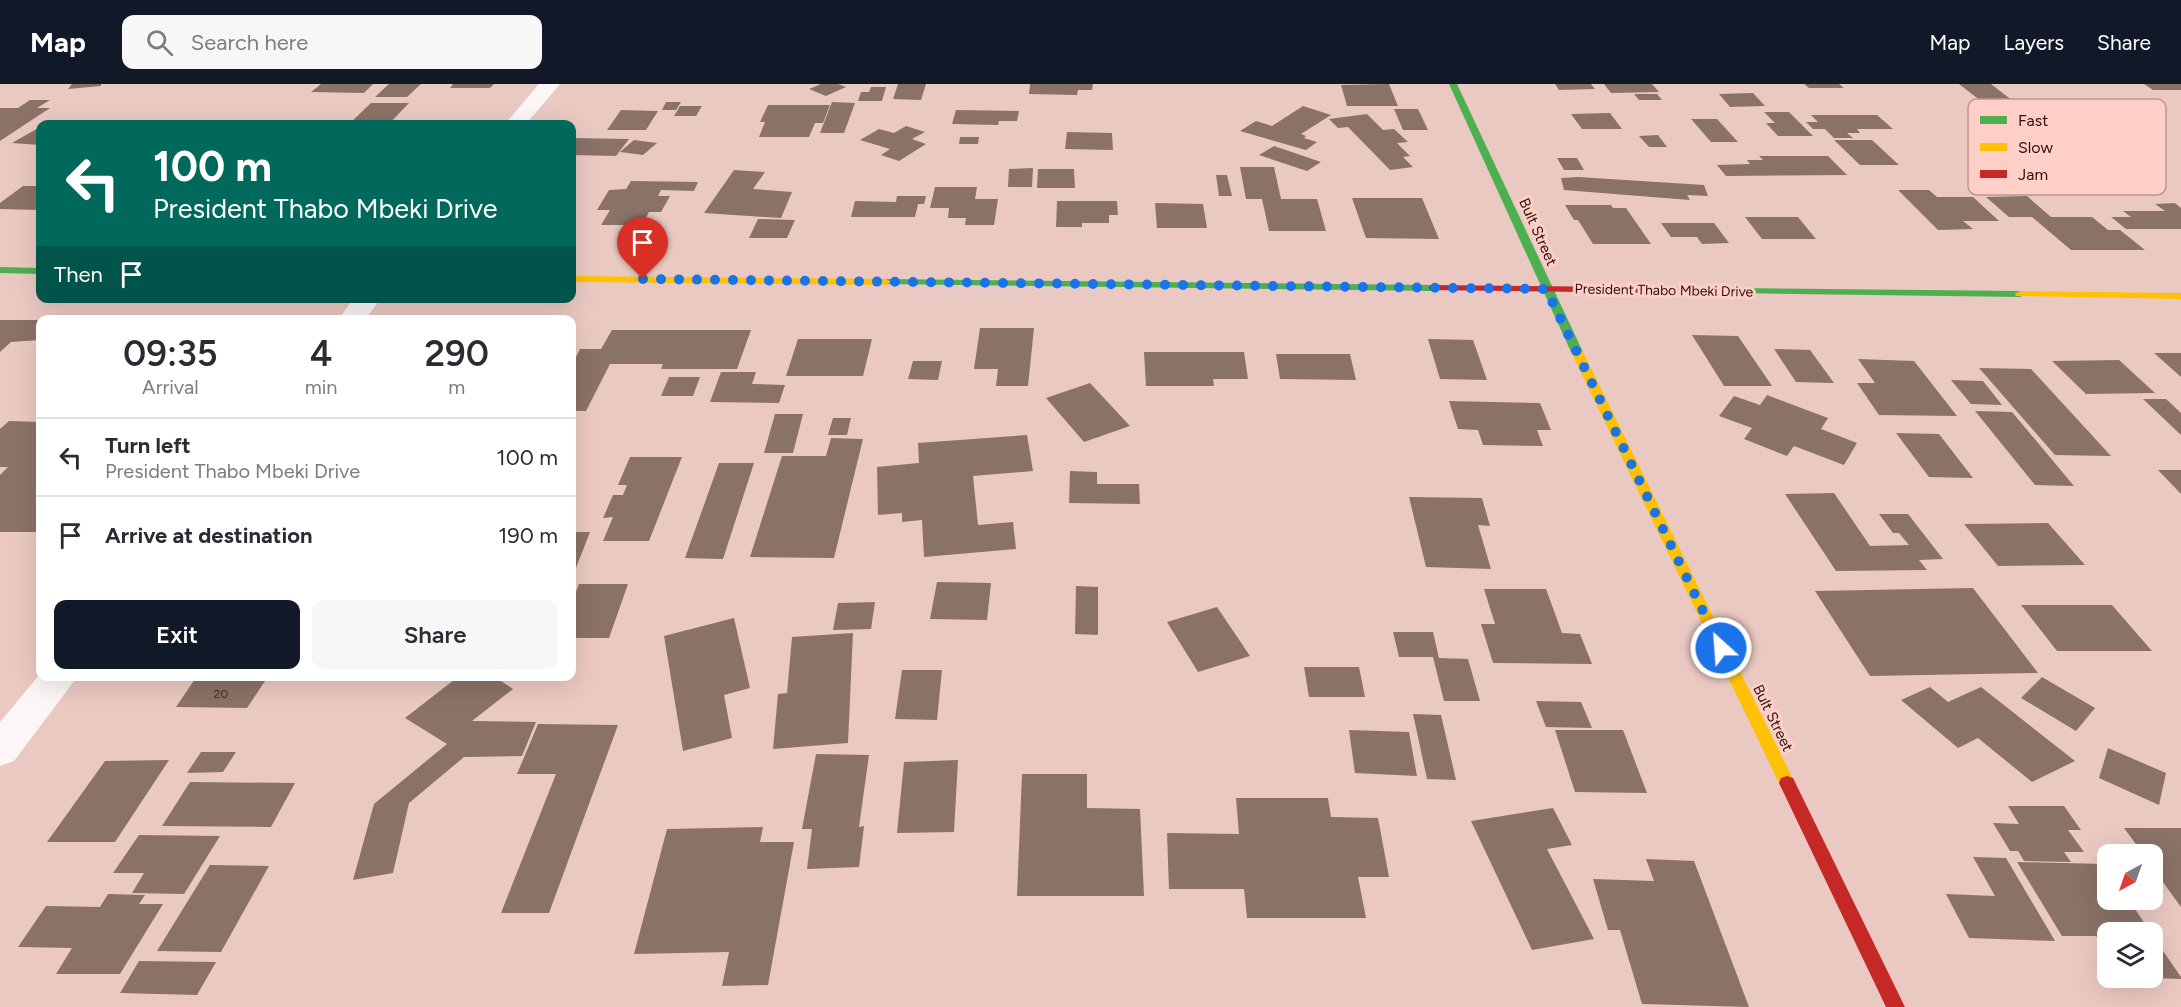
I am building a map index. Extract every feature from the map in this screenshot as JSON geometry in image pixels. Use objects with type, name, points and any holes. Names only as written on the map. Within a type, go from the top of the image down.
[{"type":"street","points":[[518,120],[550,84]]},
{"type":"street","name":"Bult Street","points":[[1453,84],[1546,289],[1896,1007]]},
{"type":"street","points":[[0,270],[36,271]]},
{"type":"street","name":"President Thabo Mbeki Drive","points":[[576,279],[2181,296]]},
{"type":"street","points":[[355,315],[364,303]]},
{"type":"street","points":[[0,750],[56,681]]},
{"type":"building","points":[[72,84],[101,84],[101,86],[68,89]]},
{"type":"building","points":[[321,84],[373,84],[364,93],[311,92]]},
{"type":"building","points":[[389,84],[421,84],[407,97],[375,97]]},
{"type":"building","points":[[453,84],[494,84],[490,88],[450,88]]},
{"type":"building","points":[[821,84],[838,84],[846,87],[826,96],[809,89]]},
{"type":"building","points":[[898,84],[926,84],[921,100],[893,99]]},
{"type":"building","points":[[1030,84],[1093,84],[1092,90],[1078,90],[1077,95],[1029,94]]},
{"type":"building","points":[[1389,84],[1398,106],[1347,106],[1341,85]]},
{"type":"building","points":[[1555,84],[1591,84],[1595,89],[1559,90]]},
{"type":"building","points":[[1604,84],[1652,84],[1659,92],[1611,93]]},
{"type":"building","points":[[1804,84],[1839,84],[1844,88],[1809,88]]},
{"type":"building","points":[[1959,84],[1991,84],[2010,99],[1978,99]]},
{"type":"building","points":[[2144,84],[2181,84],[2181,90],[2153,90]]},
{"type":"building","points":[[871,87],[886,87],[882,101],[858,101],[861,92],[869,92]]},
{"type":"building","points":[[1753,93],[1765,106],[1730,107],[1719,94]]},
{"type":"building","points":[[1634,94],[1657,94],[1662,100],[1639,100]]},
{"type":"building","points":[[30,100],[50,100],[37,108],[50,108],[0,141],[0,108],[18,108]]},
{"type":"building","points":[[666,102],[681,102],[676,110],[662,110]]},
{"type":"building","points":[[832,102],[855,103],[844,133],[820,133]]},
{"type":"building","points":[[371,103],[409,103],[393,120],[353,120]]},
{"type":"building","points":[[768,105],[830,105],[823,123],[815,123],[809,137],[759,137],[765,122],[760,122]]},
{"type":"building","points":[[680,106],[702,106],[696,116],[674,116]]},
{"type":"building","points":[[1303,106],[1331,115],[1301,134],[1306,136],[1304,138],[1317,142],[1306,150],[1240,131],[1256,121],[1272,126]]},
{"type":"building","points":[[1394,109],[1418,109],[1428,130],[1403,130]]},
{"type":"building","points":[[621,110],[658,111],[646,130],[607,130]]},
{"type":"building","points":[[956,110],[1019,111],[1017,121],[999,121],[998,125],[952,124]]},
{"type":"building","points":[[1764,112],[1789,112],[1813,136],[1778,136],[1766,123],[1775,123]]},
{"type":"building","points":[[1610,113],[1622,129],[1582,129],[1571,114]]},
{"type":"building","points":[[1367,114],[1383,130],[1394,129],[1408,142],[1397,143],[1410,156],[1403,157],[1413,167],[1390,170],[1348,127],[1338,128],[1329,119]]},
{"type":"building","points":[[1811,115],[1877,115],[1893,129],[1857,129],[1860,133],[1847,133],[1853,138],[1834,138],[1825,129],[1813,129],[1806,122],[1818,122]]},
{"type":"building","points":[[1691,119],[1717,119],[1738,142],[1711,142]]},
{"type":"building","points":[[906,126],[925,132],[912,139],[926,144],[899,161],[881,155],[890,149],[860,140],[879,129],[894,133]]},
{"type":"building","points":[[36,129],[36,145],[12,143]]},
{"type":"building","points":[[1067,132],[1112,133],[1113,150],[1065,149]]},
{"type":"building","points":[[1658,135],[1667,147],[1649,147],[1639,136]]},
{"type":"building","points":[[960,137],[979,137],[978,144],[959,144]]},
{"type":"building","points":[[576,138],[629,139],[616,156],[576,155]]},
{"type":"building","points":[[634,140],[657,143],[643,155],[620,152]]},
{"type":"building","points":[[1834,140],[1872,140],[1899,165],[1860,165]]},
{"type":"building","points":[[1274,146],[1321,162],[1307,171],[1259,155]]},
{"type":"building","points":[[1759,156],[1828,156],[1847,175],[1726,176],[1717,165],[1750,164],[1747,160],[1763,160]]},
{"type":"building","points":[[1557,158],[1577,158],[1584,170],[1564,170]]},
{"type":"building","points":[[1240,167],[1274,167],[1281,199],[1317,199],[1326,231],[1269,231],[1262,199],[1246,199]]},
{"type":"building","points":[[1033,168],[1032,187],[1008,187],[1009,169]]},
{"type":"building","points":[[1038,169],[1074,169],[1075,188],[1037,188]]},
{"type":"building","points":[[734,170],[765,172],[753,189],[792,192],[781,218],[704,213]]},
{"type":"building","points":[[1216,175],[1227,175],[1232,196],[1219,196]]},
{"type":"building","points":[[1578,177],[1704,185],[1708,196],[1687,195],[1690,200],[1564,190],[1561,178]]},
{"type":"building","points":[[631,181],[698,182],[694,191],[661,190],[658,196],[670,196],[661,212],[649,212],[642,225],[601,225],[610,210],[597,210],[609,190],[626,189]]},
{"type":"building","points":[[23,186],[36,186],[36,210],[0,209],[0,203]]},
{"type":"building","points":[[935,187],[977,187],[975,199],[998,199],[994,225],[965,225],[966,218],[948,218],[949,208],[930,208]]},
{"type":"building","points":[[1898,190],[1929,190],[1937,197],[1973,197],[1999,221],[1963,221],[1973,229],[1938,230]]},
{"type":"building","points":[[897,196],[926,196],[924,204],[918,204],[915,217],[851,217],[855,201],[896,202]]},
{"type":"building","points":[[2027,196],[2051,217],[2092,217],[2108,230],[2120,230],[2145,250],[2071,250],[2032,217],[2009,217],[1986,197]]},
{"type":"building","points":[[1352,198],[1422,198],[1439,239],[1366,238]]},
{"type":"building","points":[[1057,201],[1117,201],[1118,215],[1109,215],[1109,223],[1082,223],[1082,227],[1056,227]]},
{"type":"building","points":[[1155,203],[1203,204],[1207,228],[1157,228]]},
{"type":"building","points":[[2175,203],[2181,208],[2181,229],[2126,229],[2111,217],[2131,217],[2123,211],[2165,211],[2155,204]]},
{"type":"building","points":[[1565,205],[1611,205],[1613,208],[1626,208],[1651,244],[1593,244],[1578,220],[1574,220]]},
{"type":"building","points":[[1745,217],[1798,217],[1816,239],[1762,239]]},
{"type":"building","points":[[758,219],[795,220],[787,238],[749,238]]},
{"type":"building","points":[[1661,223],[1714,223],[1729,243],[1702,244],[1697,237],[1671,237]]},
{"type":"building","points":[[0,320],[36,320],[36,340],[11,342],[0,352]]},
{"type":"building","points":[[980,328],[1034,328],[1028,386],[996,386],[998,369],[974,369]]},
{"type":"building","points":[[612,330],[751,330],[737,369],[661,369],[663,364],[610,364],[586,411],[576,411],[576,357],[580,349],[601,349]]},
{"type":"building","points":[[1692,335],[1738,336],[1772,386],[1724,386]]},
{"type":"building","points":[[798,339],[872,339],[863,376],[786,376]]},
{"type":"building","points":[[1428,339],[1473,340],[1487,380],[1440,379]]},
{"type":"building","points":[[1774,349],[1810,350],[1834,383],[1796,382]]},
{"type":"building","points":[[1144,352],[1244,352],[1248,379],[1213,379],[1214,386],[1146,386]]},
{"type":"building","points":[[2154,353],[2181,353],[2181,377]]},
{"type":"building","points":[[1276,354],[1350,354],[1356,380],[1280,379]]},
{"type":"building","points":[[1858,359],[1914,361],[1957,416],[1879,415],[1857,383],[1875,383]]},
{"type":"building","points":[[2119,360],[2155,393],[2086,394],[2052,361]]},
{"type":"building","points":[[913,361],[942,361],[938,380],[908,379]]},
{"type":"building","points":[[1979,368],[2031,369],[2111,456],[2055,455]]},
{"type":"building","points":[[721,372],[756,372],[752,384],[785,385],[779,403],[710,402]]},
{"type":"building","points":[[669,377],[700,377],[693,396],[661,396]]},
{"type":"building","points":[[1951,380],[1983,381],[2002,405],[1971,404]]},
{"type":"building","points":[[1090,383],[1130,426],[1084,442],[1046,398]]},
{"type":"building","points":[[1767,395],[1828,418],[1821,429],[1857,443],[1844,465],[1794,446],[1787,456],[1744,439],[1752,428],[1719,416],[1734,396],[1760,405]]},
{"type":"building","points":[[2143,399],[2166,399],[2181,413],[2181,435]]},
{"type":"building","points":[[1449,401],[1540,403],[1551,430],[1537,430],[1543,446],[1483,445],[1478,430],[1458,429]]},
{"type":"building","points":[[1975,411],[2012,412],[2074,486],[2035,485]]},
{"type":"building","points":[[775,414],[803,414],[793,453],[764,453]]},
{"type":"building","points":[[833,418],[851,418],[847,435],[828,435]]},
{"type":"building","points":[[9,421],[36,422],[36,532],[0,532],[0,475],[8,467],[0,467],[0,429]]},
{"type":"building","points":[[1896,433],[1939,434],[1973,478],[1929,477]]},
{"type":"building","points":[[1027,435],[1033,471],[973,476],[978,525],[1013,522],[1016,549],[924,557],[922,520],[902,522],[902,513],[878,515],[877,467],[919,463],[918,443]]},
{"type":"building","points":[[831,438],[863,439],[834,558],[750,557],[782,456],[826,456]]},
{"type":"building","points":[[630,457],[682,457],[649,541],[603,541],[613,517],[603,518],[613,495],[623,495],[627,485],[618,485]]},
{"type":"building","points":[[719,463],[754,463],[723,559],[685,558]]},
{"type":"building","points":[[2158,470],[2181,470],[2181,494]]},
{"type":"building","points":[[1070,471],[1097,472],[1097,484],[1139,484],[1140,504],[1069,503]]},
{"type":"building","points":[[1834,493],[1870,546],[1909,545],[1899,533],[1893,533],[1879,514],[1908,514],[1943,559],[1919,560],[1927,570],[1836,571],[1785,494]]},
{"type":"building","points":[[1409,497],[1482,498],[1490,526],[1478,525],[1491,569],[1426,567]]},
{"type":"building","points":[[2048,523],[2085,565],[1998,566],[1964,524]]},
{"type":"building","points":[[576,532],[590,532],[576,568]]},
{"type":"building","points":[[937,582],[991,583],[987,620],[930,619]]},
{"type":"building","points":[[579,584],[628,584],[609,638],[576,638],[576,592]]},
{"type":"building","points":[[1076,586],[1098,587],[1098,635],[1075,634]]},
{"type":"building","points":[[1973,588],[2038,673],[1870,676],[1815,591]]},
{"type":"building","points":[[1484,589],[1546,589],[1562,633],[1580,634],[1592,664],[1493,663],[1481,624],[1495,624]]},
{"type":"building","points":[[875,602],[871,629],[833,630],[838,603]]},
{"type":"building","points":[[2021,605],[2112,605],[2152,651],[2057,651]]},
{"type":"building","points":[[1217,607],[1250,656],[1198,672],[1167,622]]},
{"type":"building","points":[[734,618],[750,688],[724,695],[732,738],[683,751],[664,636]]},
{"type":"building","points":[[1393,632],[1433,632],[1439,658],[1468,659],[1480,701],[1444,701],[1433,657],[1399,657]]},
{"type":"building","points":[[853,633],[848,743],[773,749],[778,694],[787,693],[792,637]]},
{"type":"building","points":[[1304,667],[1359,667],[1365,697],[1309,697]]},
{"type":"building","points":[[902,670],[942,670],[937,720],[895,719]]},
{"type":"building","points":[[2042,677],[2095,708],[2076,731],[2021,698]]},
{"type":"building","points":[[194,681],[265,681],[247,708],[176,707]]},
{"type":"building","points":[[453,681],[501,681],[513,689],[472,721],[536,722],[522,756],[464,757],[409,803],[393,873],[353,880],[374,804],[447,744],[405,718]]},
{"type":"building","points":[[1930,687],[1948,702],[1981,687],[2075,761],[2032,782],[1978,738],[1958,748],[1901,700]]},
{"type":"building","points":[[1536,701],[1581,702],[1592,728],[1546,727]]},
{"type":"building","points":[[1413,714],[1441,715],[1456,780],[1427,779]]},
{"type":"building","points":[[538,724],[618,725],[549,913],[501,913],[556,774],[517,774]]},
{"type":"building","points":[[1349,730],[1409,732],[1417,776],[1355,773]]},
{"type":"building","points":[[1555,730],[1623,730],[1647,793],[1575,792]]},
{"type":"building","points":[[2108,748],[2166,773],[2159,805],[2099,778]]},
{"type":"building","points":[[201,752],[236,752],[223,772],[187,773]]},
{"type":"building","points":[[816,754],[869,755],[859,827],[864,826],[859,867],[807,869],[812,829],[802,829]]},
{"type":"building","points":[[169,760],[115,842],[47,842],[105,761]]},
{"type":"building","points":[[958,760],[954,832],[897,833],[904,762]]},
{"type":"building","points":[[1022,774],[1087,774],[1087,808],[1140,809],[1144,896],[1017,896]]},
{"type":"building","points":[[190,782],[295,783],[271,827],[162,826]]},
{"type":"building","points":[[1236,798],[1328,798],[1331,817],[1378,818],[1389,877],[1358,877],[1366,918],[1247,918],[1244,889],[1169,889],[1167,833],[1239,834]]},
{"type":"building","points":[[2008,806],[2064,806],[2081,830],[2068,830],[2084,852],[2064,852],[2071,862],[2024,861],[2018,851],[2010,851],[1993,823],[2019,824]]},
{"type":"building","points":[[1553,808],[1572,845],[1547,849],[1594,939],[1532,950],[1471,821]]},
{"type":"building","points":[[763,827],[760,842],[794,842],[768,985],[722,986],[729,952],[634,954],[667,829]]},
{"type":"building","points":[[2124,828],[2181,828],[2181,907],[2163,882],[2163,844],[2136,844]]},
{"type":"building","points":[[139,835],[220,836],[184,894],[132,893],[144,873],[113,873]]},
{"type":"building","points":[[1973,857],[2006,858],[2055,941],[1969,938],[1946,894],[1995,896]]},
{"type":"building","points":[[1646,859],[1694,861],[1749,1007],[1642,1004],[1620,930],[1608,930],[1593,879],[1654,881]]},
{"type":"building","points":[[2017,862],[2097,864],[2097,910],[2136,910],[2144,922],[2097,922],[2097,938],[2062,936]]},
{"type":"building","points":[[210,865],[269,866],[221,952],[157,951]]},
{"type":"building","points":[[108,894],[145,895],[139,904],[163,904],[120,974],[56,974],[72,948],[18,947],[46,906],[100,907]]},
{"type":"building","points":[[2163,951],[2181,977],[2181,979],[2163,978]]},
{"type":"building","points":[[139,961],[216,962],[197,995],[120,993]]},
{"type":"traffic: fast","points":[[1453,84],[1577,352]]},
{"type":"traffic: fast","points":[[0,270],[36,271]]},
{"type":"traffic: fast","points":[[886,282],[1433,288]]},
{"type":"traffic: fast","points":[[1737,291],[2020,294]]},
{"type":"traffic: slow","points":[[576,279],[886,282]]},
{"type":"traffic: slow","points":[[2020,294],[2181,296]]},
{"type":"traffic: slow","points":[[1577,352],[1787,783]]},
{"type":"traffic: jam","points":[[1433,288],[1737,291]]},
{"type":"traffic: jam","points":[[1787,783],[1896,1007]]},
{"type":"route","points":[[643,279],[1546,289],[1721,648]]}]
